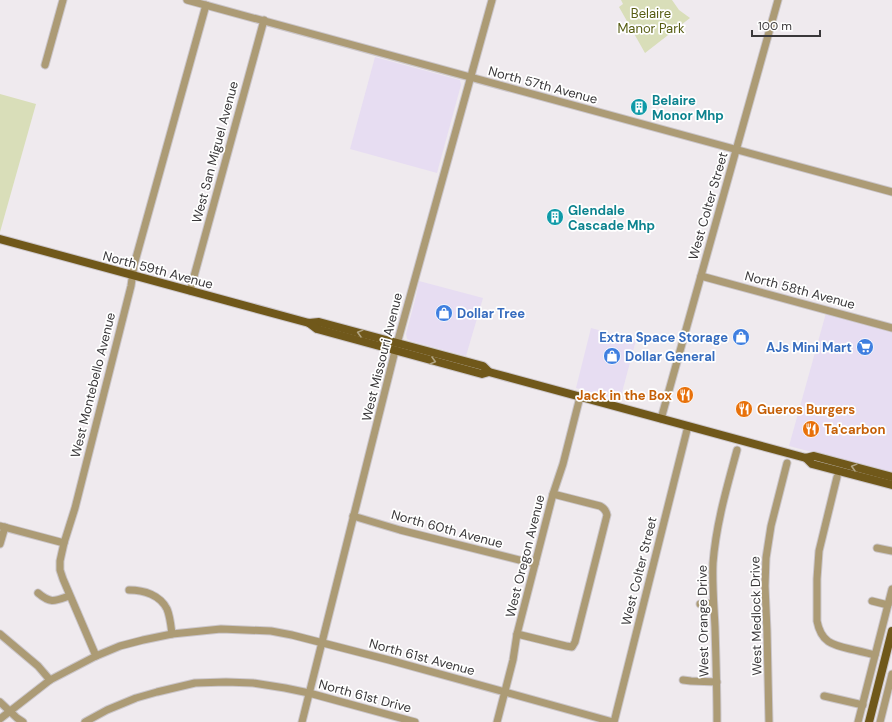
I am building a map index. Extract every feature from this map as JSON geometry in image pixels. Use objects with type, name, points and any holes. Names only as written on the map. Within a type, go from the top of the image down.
[{"type":"main road","name":"North 59th Avenue","points":[[0,239],[309,323],[316,329],[396,347],[482,374],[489,372],[806,458],[814,456],[892,477]]},
{"type":"main road","name":"North 59th Avenue","points":[[806,458],[812,464],[892,485]]},
{"type":"main road","points":[[869,722],[892,631]]},
{"type":"street","points":[[45,65],[63,0]]},
{"type":"street","name":"North 57th Avenue","points":[[187,0],[892,192]]},
{"type":"street","name":"West Missouri Avenue","points":[[302,722],[396,347],[492,0]]},
{"type":"street","name":"West Colter Street","points":[[661,419],[778,0]]},
{"type":"street","name":"West Montebello Avenue","points":[[96,656],[63,579],[60,570],[60,561],[131,286],[132,275],[206,5]]},
{"type":"street","name":"West San Miguel Avenue","points":[[190,291],[264,20]]},
{"type":"street","name":"North 58th Avenue","points":[[701,276],[892,328]]},
{"type":"street","name":"West Oregon Avenue","points":[[497,722],[514,660],[517,634],[580,397]]},
{"type":"street","name":"West Colter Street","points":[[614,722],[688,426]]},
{"type":"street","name":"West Orange Drive","points":[[717,722],[713,564],[716,538],[737,450]]},
{"type":"street","name":"West Medlock Drive","points":[[769,722],[765,586],[766,558],[771,526],[787,464]]},
{"type":"street","points":[[837,477],[819,550],[817,579],[818,626],[822,635],[830,643],[840,647],[875,655]]},
{"type":"street","points":[[517,634],[572,647],[575,642],[607,515],[604,508],[553,494]]},
{"type":"street","name":"North 60th Avenue","points":[[354,516],[535,564]]},
{"type":"street","points":[[0,544],[2,527],[64,543]]},
{"type":"street","points":[[877,548],[892,551]]},
{"type":"street","points":[[858,722],[892,589]]},
{"type":"street","points":[[129,590],[139,590],[148,593],[157,597],[163,602],[168,610],[172,634]]},
{"type":"street","points":[[38,594],[51,600],[70,596]]},
{"type":"street","points":[[872,601],[888,605]]},
{"type":"street","points":[[700,604],[714,603]]},
{"type":"street","points":[[221,621],[221,629]]},
{"type":"street","name":"North 61st Avenue","points":[[96,656],[129,643],[172,634],[221,629],[271,631],[322,642],[614,722]]},
{"type":"street","points":[[0,634],[38,666],[50,680]]},
{"type":"street","points":[[0,719],[50,680],[96,656]]},
{"type":"street","points":[[880,722],[891,685],[892,674]]},
{"type":"street","points":[[683,680],[717,682]]},
{"type":"street","name":"North 61st Drive","points":[[85,722],[106,710],[136,698],[195,683],[226,682],[253,683],[285,688],[414,722]]},
{"type":"street","points":[[824,696],[863,706]]},
{"type":"street","points":[[0,702],[23,722]]},
{"type":"shaded area","points":[[375,57],[460,80],[461,85],[437,173],[350,149]]},
{"type":"shaded area","points":[[419,281],[483,298],[466,356],[407,339],[406,334]]},
{"type":"shaded area","points":[[826,313],[892,332],[892,473],[789,446]]},
{"type":"shaded area","points":[[591,328],[636,340],[620,400],[576,388]]},
{"type":"green space","name":"Belaire Manor Park","points":[[621,0],[672,0],[679,10],[690,18],[645,53],[619,7],[623,4]]},
{"type":"green space","points":[[0,94],[36,104],[0,232]]},
{"type":"place","name":"Belaire Monor Mhp","points":[[639,107]]},
{"type":"place","name":"Glendale Cascade Mhp","points":[[555,217]]},
{"type":"place","name":"Dollar Tree","points":[[444,313]]},
{"type":"place","name":"Extra Space Storage","points":[[741,337]]},
{"type":"place","name":"AJs Mini Mart","points":[[865,347]]},
{"type":"place","name":"Dollar General","points":[[612,356]]},
{"type":"place","name":"Jack in the Box","points":[[685,395]]},
{"type":"place","name":"Gueros Burgers","points":[[744,409]]},
{"type":"place","name":"Ta'carbon","points":[[811,429]]}]
